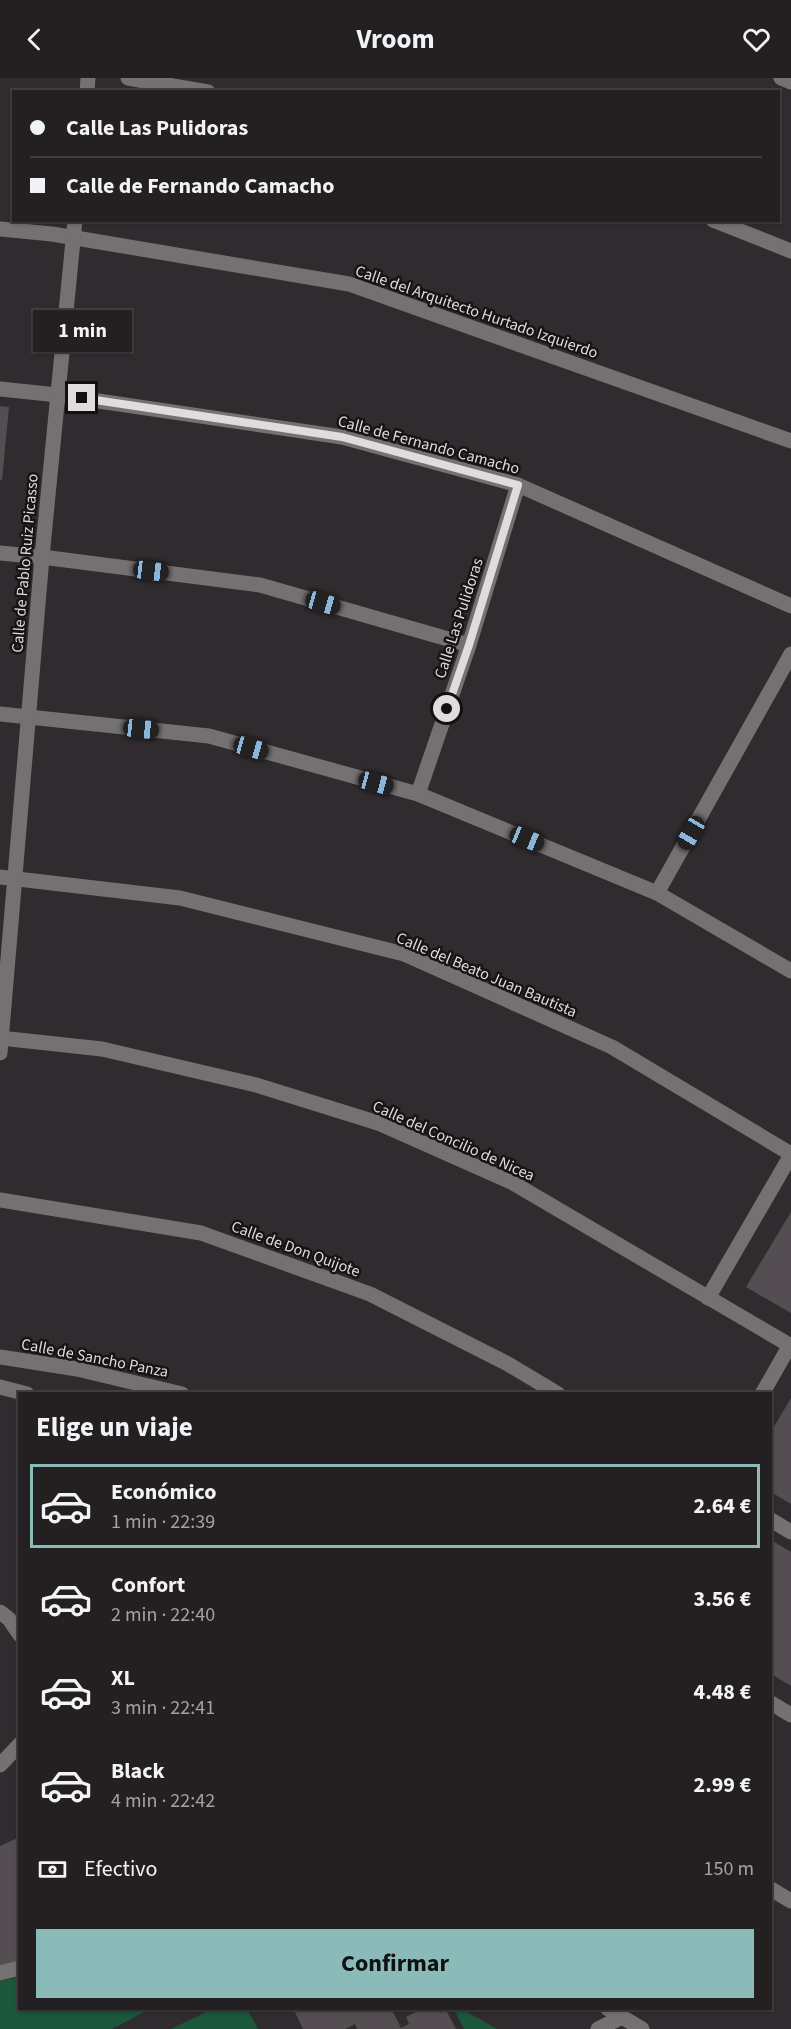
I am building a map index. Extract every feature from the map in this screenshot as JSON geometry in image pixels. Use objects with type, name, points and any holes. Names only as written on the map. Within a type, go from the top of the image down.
[{"type":"street","points":[[128,78],[197,90]]},
{"type":"street","points":[[782,78],[791,82]]},
{"type":"street","name":"Calle de Pablo Ruiz Picasso","points":[[0,1043],[42,557],[75,222]]},
{"type":"street","points":[[718,222],[791,251]]},
{"type":"street","name":"Calle del Arquitecto Hurtado Izquierdo","points":[[0,229],[52,234],[350,284],[791,441]]},
{"type":"street","name":"Calle de Fernando Camacho","points":[[0,389],[58,394],[342,437],[518,485],[791,606]]},
{"type":"street","name":"Calle Las Pulidoras","points":[[418,794],[469,645],[518,485]]},
{"type":"street","points":[[0,554],[42,557],[260,585],[469,645]]},
{"type":"street","points":[[657,893],[791,654]]},
{"type":"street","points":[[0,714],[209,736],[418,794],[657,893],[791,971]]},
{"type":"street","name":"Calle del Beato Juan Bautista","points":[[0,877],[180,898],[404,954],[612,1047],[791,1154]]},
{"type":"street","name":"Calle del Concilio de Nicea","points":[[0,1043],[102,1049],[256,1085],[378,1123],[513,1183],[790,1345]]},
{"type":"street","points":[[708,1298],[791,1154]]},
{"type":"street","name":"Calle de Don Quijote","points":[[0,1200],[201,1233],[370,1294],[508,1364],[555,1392]]},
{"type":"street","points":[[763,1392],[790,1345]]},
{"type":"street","name":"Calle de Sancho Panza","points":[[0,1357],[77,1369],[174,1392]]},
{"type":"street","points":[[0,1387],[19,1392]]},
{"type":"street","points":[[772,1521],[791,1532]]},
{"type":"street","points":[[0,1612],[9,1619],[18,1632]]},
{"type":"street","points":[[772,1704],[791,1715]]},
{"type":"street","points":[[0,1766],[18,1746]]},
{"type":"street","points":[[772,1890],[791,1901]]},
{"type":"street","points":[[0,1973],[18,1968]]},
{"type":"street","points":[[610,2010],[642,2029]]},
{"type":"street","points":[[598,2029],[622,2017]]},
{"type":"green space","points":[[18,1977],[18,2010],[148,2010],[112,2029],[0,2029],[0,1981]]},
{"type":"green space","points":[[211,2010],[248,2010],[258,2029],[171,2029]]},
{"type":"green space","points":[[454,2010],[464,2010],[497,2029],[464,2029]]},
{"type":"building","points":[[0,406],[9,407],[2,480],[0,480]]},
{"type":"building","points":[[791,1212],[791,1313],[746,1287]]},
{"type":"building","points":[[791,1398],[791,1504],[772,1493],[772,1430]]},
{"type":"building","points":[[772,1541],[791,1552],[791,1686],[772,1675]]},
{"type":"building","points":[[18,1838],[18,1962],[0,1967],[0,1846]]},
{"type":"building","points":[[294,2010],[392,2010],[401,2028],[409,2024],[406,2017],[419,2010],[439,2010],[440,2013],[446,2010],[456,2029],[357,2029],[355,2024],[345,2029],[303,2029]]},
{"type":"route","points":[[82,398],[342,437],[518,485],[447,709]]}]
